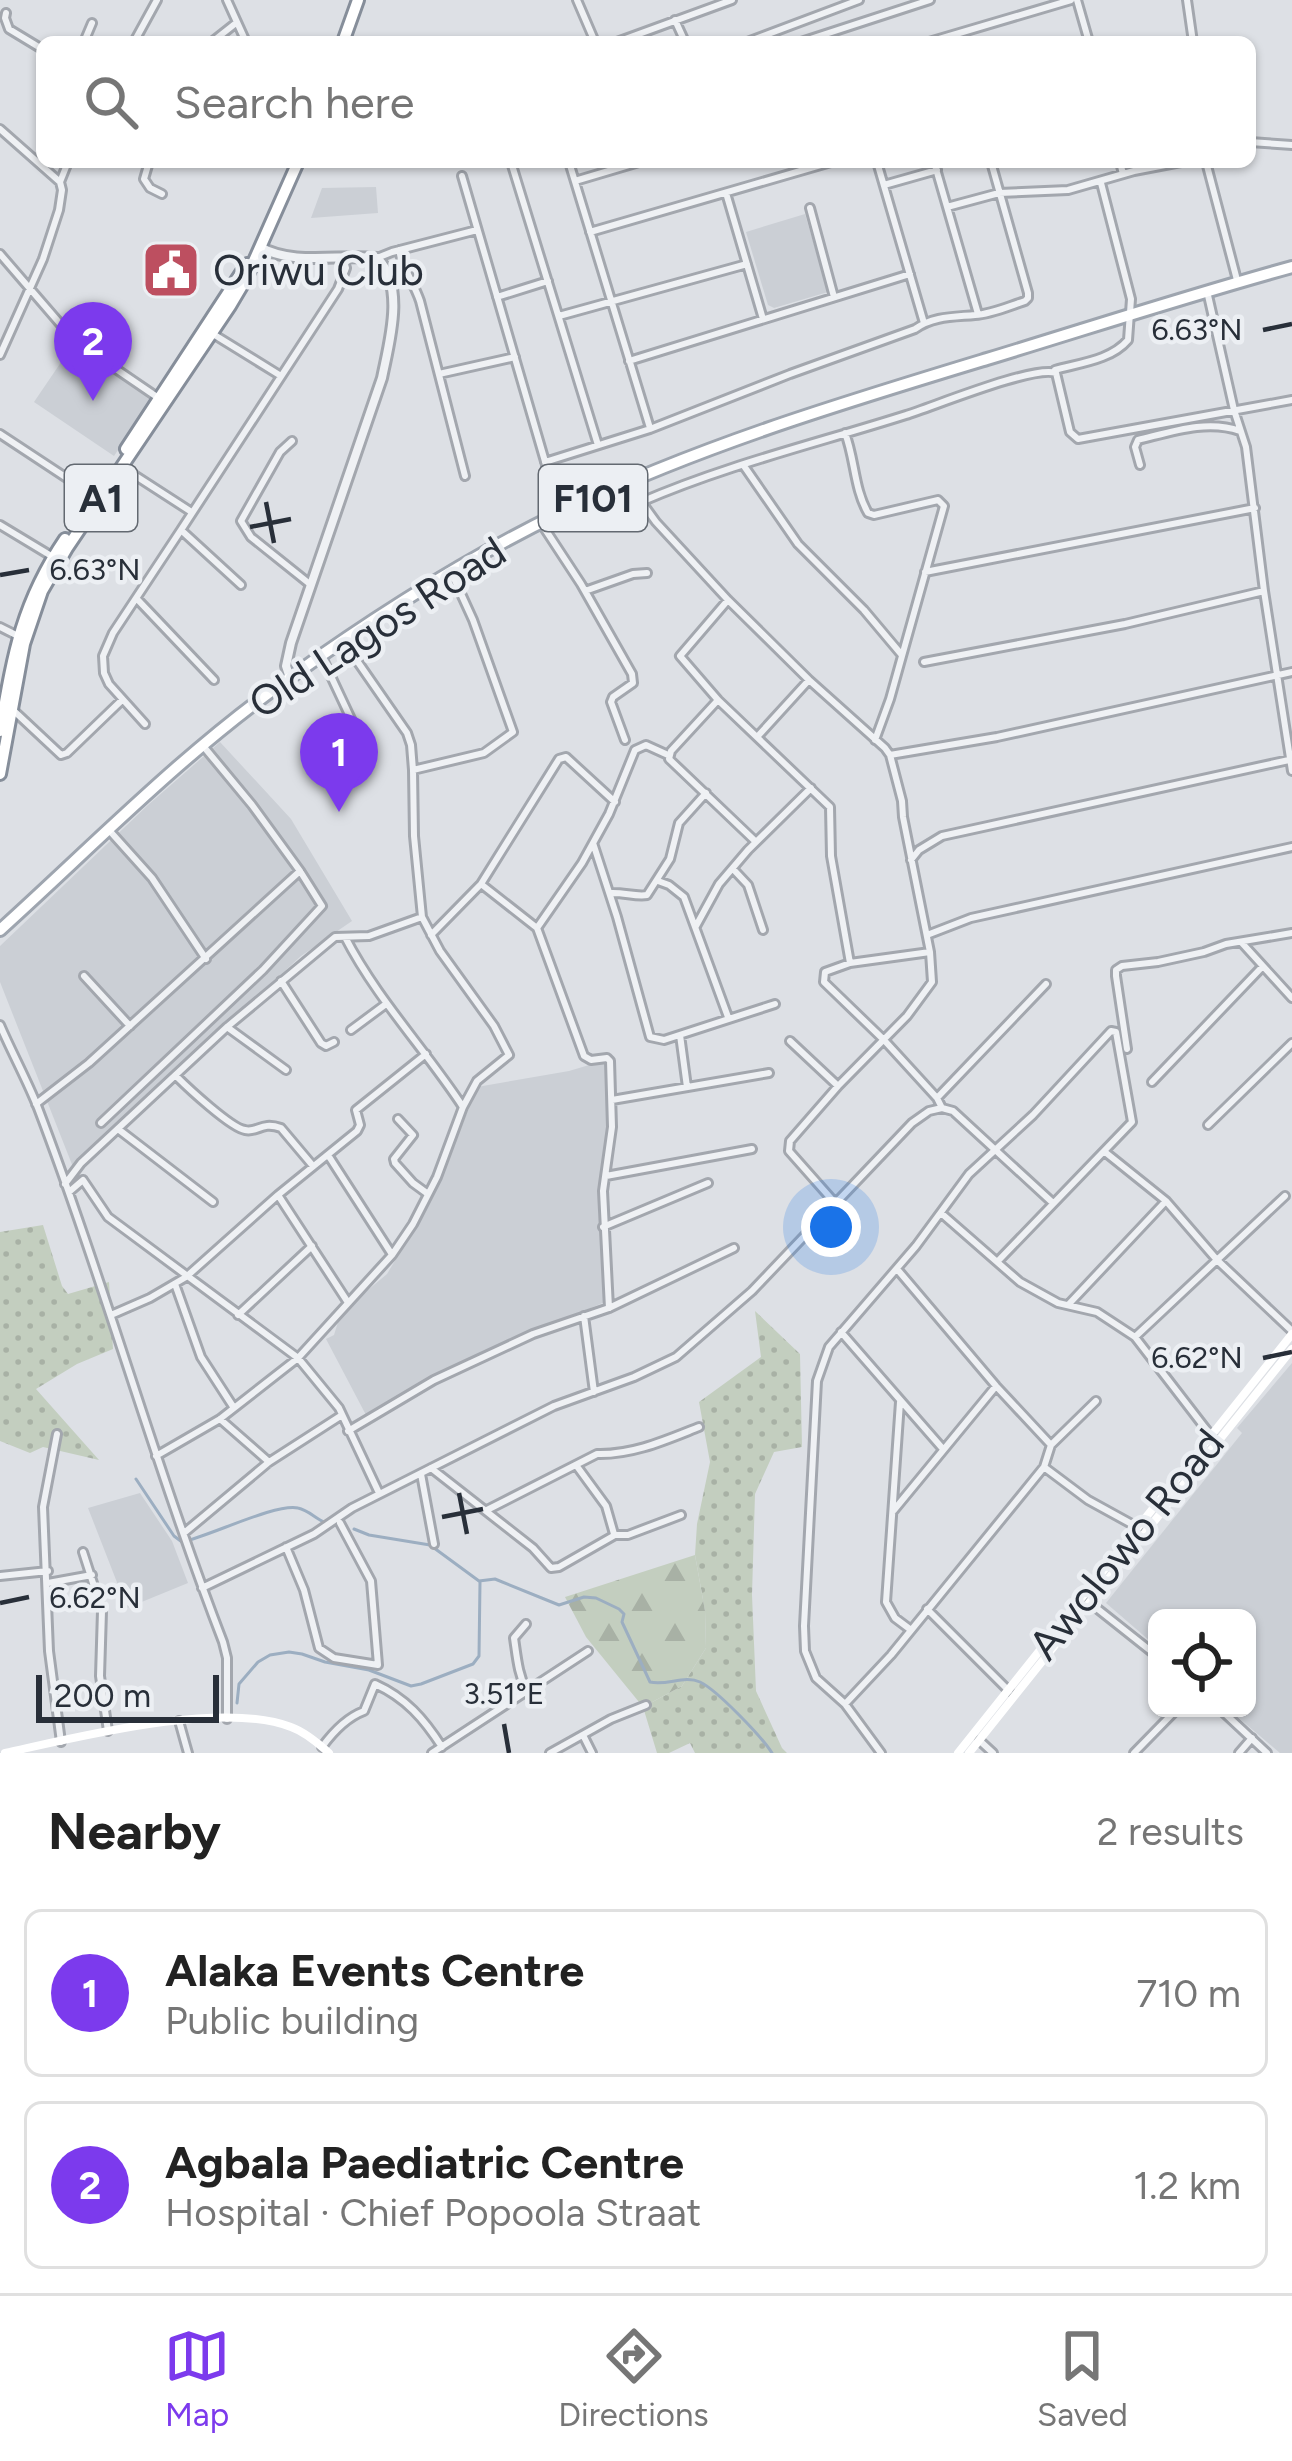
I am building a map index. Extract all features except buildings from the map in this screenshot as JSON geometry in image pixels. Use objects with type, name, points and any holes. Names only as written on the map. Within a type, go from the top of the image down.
[{"type":"main road","points":[[345,36],[358,0]]},
{"type":"main road","name":"A1","points":[[0,730],[18,636],[32,595],[94,496],[213,334],[295,168]]},
{"type":"main road","name":"Old Lagos Road","points":[[0,930],[201,745],[290,678],[452,574],[560,513],[627,482],[781,424],[1292,266]]},
{"type":"main road","name":"A1","points":[[0,774],[24,644],[42,591],[160,399],[227,304]]},
{"type":"main road","name":"Awolowo Road","points":[[969,1753],[1292,1332]]},
{"type":"main road","name":"Awolowo Road","points":[[958,1753],[1138,1528],[1292,1349]]},
{"type":"main road","points":[[5,1753],[179,1721],[254,1718],[296,1728],[326,1750]]},
{"type":"street","points":[[137,36],[158,0]]},
{"type":"street","points":[[227,0],[243,36]]},
{"type":"street","points":[[578,0],[593,36]]},
{"type":"street","points":[[633,36],[732,0]]},
{"type":"street","points":[[763,36],[859,0]]},
{"type":"street","points":[[819,36],[930,0]]},
{"type":"street","points":[[960,36],[1074,0],[1086,36]]},
{"type":"street","points":[[1189,0],[1192,36]]},
{"type":"street","points":[[7,13],[4,18],[9,28],[36,45]]},
{"type":"street","points":[[675,20],[682,36]]},
{"type":"street","points":[[87,36],[92,23]]},
{"type":"street","points":[[220,36],[236,23]]},
{"type":"street","points":[[0,130],[36,161]]},
{"type":"street","points":[[1256,143],[1292,146]]},
{"type":"street","points":[[0,355],[43,259],[59,210],[60,182],[44,168]]},
{"type":"street","points":[[60,182],[66,168]]},
{"type":"street","points":[[146,168],[145,183],[162,194]]},
{"type":"street","points":[[514,168],[598,445]]},
{"type":"street","points":[[570,168],[650,429]]},
{"type":"street","points":[[574,181],[618,168]]},
{"type":"street","points":[[590,232],[811,168]]},
{"type":"street","points":[[879,168],[924,323]]},
{"type":"street","points":[[884,185],[930,168]]},
{"type":"street","points":[[936,168],[978,314]]},
{"type":"street","points":[[545,462],[650,429],[924,323],[978,314],[1028,298],[992,168]]},
{"type":"street","points":[[1122,168],[1123,174]]},
{"type":"street","points":[[947,207],[999,194],[1068,190],[1152,168]]},
{"type":"street","points":[[1208,168],[1238,282]]},
{"type":"street","points":[[462,176],[560,513]]},
{"type":"street","points":[[641,502],[689,481],[1006,380],[1106,356],[1125,346],[1130,334],[1130,292],[1101,183]]},
{"type":"street","points":[[726,193],[763,320]]},
{"type":"street","points":[[810,208],[835,298]]},
{"type":"street","points":[[260,247],[272,254],[377,259],[477,230]]},
{"type":"street","points":[[399,250],[420,301],[465,476]]},
{"type":"street","points":[[0,254],[75,341],[160,399]]},
{"type":"street","points":[[145,724],[104,673],[103,656],[191,511],[343,281],[343,257]]},
{"type":"street","points":[[290,678],[286,666],[291,643],[370,415],[389,345],[393,301],[388,272],[377,259]]},
{"type":"street","points":[[559,316],[747,264]]},
{"type":"street","points":[[629,361],[910,274]]},
{"type":"street","points":[[497,297],[548,281]]},
{"type":"street","points":[[1208,291],[1246,447],[1292,771]]},
{"type":"street","points":[[213,334],[281,376]]},
{"type":"street","points":[[439,374],[514,357]]},
{"type":"street","points":[[1053,370],[1070,432],[1078,439],[1292,400]]},
{"type":"street","points":[[1140,465],[1138,440],[1200,426],[1240,430]]},
{"type":"street","points":[[845,433],[868,513],[942,502],[943,514],[875,740]]},
{"type":"street","points":[[0,434],[94,496]]},
{"type":"street","points":[[292,441],[280,452],[241,521],[250,537],[311,585]]},
{"type":"street","points":[[744,466],[798,544],[901,654]]},
{"type":"street","points":[[122,467],[191,511]]},
{"type":"street","points":[[627,482],[656,522],[728,600],[890,755],[933,973],[931,988],[790,1141],[788,1148],[835,1203]]},
{"type":"street","points":[[925,572],[1255,508]]},
{"type":"street","points":[[541,523],[633,678],[611,700],[625,740]]},
{"type":"street","points":[[0,525],[53,556]]},
{"type":"street","points":[[181,530],[241,585]]},
{"type":"street","points":[[585,591],[647,573]]},
{"type":"street","points":[[413,770],[484,753],[513,732],[452,574]]},
{"type":"street","points":[[924,662],[1264,591]]},
{"type":"street","points":[[137,599],[214,680]]},
{"type":"street","points":[[728,600],[680,656],[718,700],[830,807],[831,856],[850,963]]},
{"type":"street","points":[[0,627],[18,636]]},
{"type":"street","points":[[156,1456],[220,1418],[298,1358],[392,1255],[437,1178],[477,1081],[507,1058],[484,1012],[422,917],[409,737],[344,642]]},
{"type":"street","points":[[322,656],[366,751]]},
{"type":"street","points":[[890,755],[1014,734],[1292,672]]},
{"type":"street","points":[[757,737],[809,680]]},
{"type":"street","points":[[12,710],[61,755],[122,700]]},
{"type":"street","points":[[668,755],[718,700]]},
{"type":"street","points":[[101,1123],[263,970],[323,903],[201,745]]},
{"type":"street","points":[[537,928],[593,843],[635,750],[646,745],[668,755],[756,842]]},
{"type":"street","points":[[431,935],[481,884],[562,756],[615,802]]},
{"type":"street","points":[[911,860],[942,836],[1291,760]]},
{"type":"street","points":[[696,926],[719,884],[811,788]]},
{"type":"street","points":[[609,893],[644,896],[658,881],[674,849],[679,823],[706,794]]},
{"type":"street","points":[[108,829],[152,878],[206,959]]},
{"type":"street","points":[[593,843],[650,1037],[659,1041],[775,1004]]},
{"type":"street","points":[[927,935],[971,918],[1292,847]]},
{"type":"street","points":[[733,868],[748,885],[763,930]]},
{"type":"street","points":[[36,1104],[89,1064],[300,871]]},
{"type":"street","points":[[658,881],[682,894],[728,1018]]},
{"type":"street","points":[[481,884],[537,928],[584,1056],[610,1061],[612,1127],[603,1227],[609,1308]]},
{"type":"street","points":[[67,1188],[81,1163],[227,1027],[335,938],[370,936],[422,917]]},
{"type":"street","points":[[1127,1049],[1116,970],[1292,933]]},
{"type":"street","points":[[346,938],[386,1004],[463,1107]]},
{"type":"street","points":[[1242,943],[1292,998]]},
{"type":"street","points":[[930,952],[850,963],[825,972],[824,982],[884,1040],[942,1108]]},
{"type":"street","points":[[1152,1082],[1262,967]]},
{"type":"street","points":[[84,976],[130,1026]]},
{"type":"street","points":[[281,981],[321,1043],[334,1042]]},
{"type":"street","points":[[938,1098],[1046,984]]},
{"type":"street","points":[[351,1030],[386,1004]]},
{"type":"street","points":[[0,1025],[67,1188],[227,1658],[227,1719]]},
{"type":"street","points":[[227,1027],[286,1070]]},
{"type":"street","points":[[881,1753],[845,1704],[815,1678],[805,1651],[817,1382],[829,1347],[897,1269],[969,1174],[1111,1030],[1116,1032],[1132,1118],[1129,1127],[998,1261]]},
{"type":"street","points":[[680,1035],[686,1087]]},
{"type":"street","points":[[790,1041],[838,1086]]},
{"type":"street","points":[[1208,1125],[1292,1043]]},
{"type":"street","points":[[111,1315],[186,1276],[360,1127],[356,1110],[426,1054]]},
{"type":"street","points":[[612,1100],[769,1072]]},
{"type":"street","points":[[176,1076],[242,1130],[278,1126],[313,1166]]},
{"type":"street","points":[[314,1534],[348,1510],[554,1406],[634,1378],[676,1357],[752,1292],[912,1123],[929,1111],[953,1112],[1053,1203]]},
{"type":"street","points":[[398,1118],[413,1135],[395,1163],[428,1194]]},
{"type":"street","points":[[118,1129],[213,1202]]},
{"type":"street","points":[[606,1176],[752,1149]]},
{"type":"street","points":[[1105,1152],[1166,1201],[1217,1260],[1292,1332]]},
{"type":"street","points":[[328,1155],[392,1255]]},
{"type":"street","points":[[81,1163],[83,1180],[108,1217],[298,1358],[333,1398],[380,1493]]},
{"type":"street","points":[[67,1188],[83,1180]]},
{"type":"street","points":[[603,1227],[708,1183]]},
{"type":"street","points":[[278,1195],[347,1301]]},
{"type":"street","points":[[1135,1337],[1286,1196]]},
{"type":"street","points":[[1069,1304],[1166,1201]]},
{"type":"street","points":[[941,1213],[1020,1282],[1052,1300],[1097,1312],[1135,1337],[1212,1437]]},
{"type":"street","points":[[238,1315],[312,1246]]},
{"type":"street","points":[[348,1430],[434,1380],[533,1334],[609,1308],[734,1248]]},
{"type":"street","points":[[897,1269],[1051,1445]]},
{"type":"street","points":[[175,1284],[201,1357],[233,1408]]},
{"type":"street","points":[[584,1316],[594,1392]]},
{"type":"street","points":[[841,1332],[943,1449]]},
{"type":"street","points":[[892,1513],[996,1386]]},
{"type":"street","points":[[845,1704],[1044,1467],[1051,1445],[1096,1401]]},
{"type":"street","points":[[901,1402],[886,1602],[895,1618],[911,1630]]},
{"type":"street","points":[[185,1538],[269,1462],[342,1415]]},
{"type":"street","points":[[220,1418],[269,1462]]},
{"type":"street","points":[[487,1510],[597,1454],[639,1449],[699,1427]]},
{"type":"street","points":[[57,1434],[43,1507],[49,1651],[61,1742]]},
{"type":"street","points":[[576,1466],[606,1506],[615,1535]]},
{"type":"street","points":[[1044,1467],[1138,1528]]},
{"type":"street","points":[[431,1468],[532,1547],[551,1568],[559,1568],[615,1535],[628,1535],[681,1515]]},
{"type":"street","points":[[421,1474],[434,1544]]},
{"type":"street","points":[[202,1588],[332,1529],[348,1510]]},
{"type":"street","points":[[286,1547],[304,1590],[319,1648],[334,1658],[378,1665],[371,1581],[340,1523]]},
{"type":"street","points":[[83,1552],[102,1611],[100,1676],[108,1731]]},
{"type":"street","points":[[0,1576],[48,1571]]},
{"type":"street","points":[[48,1583],[92,1575]]},
{"type":"street","points":[[1089,1601],[1148,1649]]},
{"type":"street","points":[[927,1609],[1009,1691]]},
{"type":"street","points":[[526,1624],[514,1638],[518,1672],[527,1692]]},
{"type":"street","points":[[432,1753],[587,1651]]},
{"type":"street","points":[[326,1750],[330,1736],[364,1711],[375,1684],[405,1700],[442,1747]]},
{"type":"street","points":[[550,1753],[646,1705]]},
{"type":"street","points":[[1134,1753],[1169,1717]]},
{"type":"street","points":[[1229,1717],[1267,1753]]},
{"type":"street","points":[[179,1721],[188,1753]]},
{"type":"street","points":[[583,1734],[592,1753]]},
{"type":"street","points":[[1239,1753],[1252,1738]]},
{"type":"street","points":[[980,1741],[994,1753]]},
{"type":"shaded area","points":[[376,187],[378,213],[311,218],[322,188]]},
{"type":"shaded area","points":[[805,214],[828,292],[774,308],[768,305],[746,232]]},
{"type":"shaded area","points":[[72,346],[152,399],[114,456],[34,402]]},
{"type":"shaded area","points":[[220,742],[291,819],[352,921],[301,956],[73,1167],[0,982],[0,946]]},
{"type":"shaded area","points":[[606,1060],[607,1133],[598,1204],[605,1302],[464,1361],[366,1415],[326,1339],[334,1335],[338,1322],[362,1295],[387,1274],[399,1254],[440,1182],[477,1087]]},
{"type":"shaded area","points":[[1292,1363],[1292,1753],[1280,1753],[1238,1717],[1256,1717],[1256,1609],[1148,1609],[1148,1639],[1106,1603],[1242,1433],[1237,1428]]},
{"type":"shaded area","points":[[140,1493],[172,1541],[188,1583],[127,1608],[88,1508]]},
{"type":"green space","points":[[43,1225],[68,1294],[109,1282],[113,1349],[36,1389],[99,1460],[43,1447],[30,1453],[0,1441],[0,1232]]},
{"type":"green space","points":[[755,1311],[800,1354],[802,1447],[774,1452],[755,1494],[756,1691],[787,1753],[695,1753],[690,1743],[657,1753],[643,1707],[682,1686],[706,1648],[695,1555],[710,1462],[699,1402],[761,1357]]},
{"type":"green space","points":[[695,1555],[706,1648],[682,1686],[643,1707],[586,1637],[565,1597]]},
{"type":"waterway","points":[[136,1479],[182,1542],[288,1508],[302,1509],[324,1522]]},
{"type":"waterway","points":[[354,1529],[430,1545],[479,1581],[495,1579],[559,1605],[584,1597],[619,1609],[650,1682],[700,1682],[739,1714],[772,1753]]},
{"type":"waterway","points":[[237,1703],[239,1684],[270,1655],[302,1654],[411,1686],[473,1664],[479,1656],[480,1582]]},
{"type":"place","name":"Oriwu Club","points":[[171,270]]},
{"type":"place","name":"Agbala Paediatric Centre","points":[[93,401]]},
{"type":"place","name":"Alaka Events Centre","points":[[339,812]]}]
